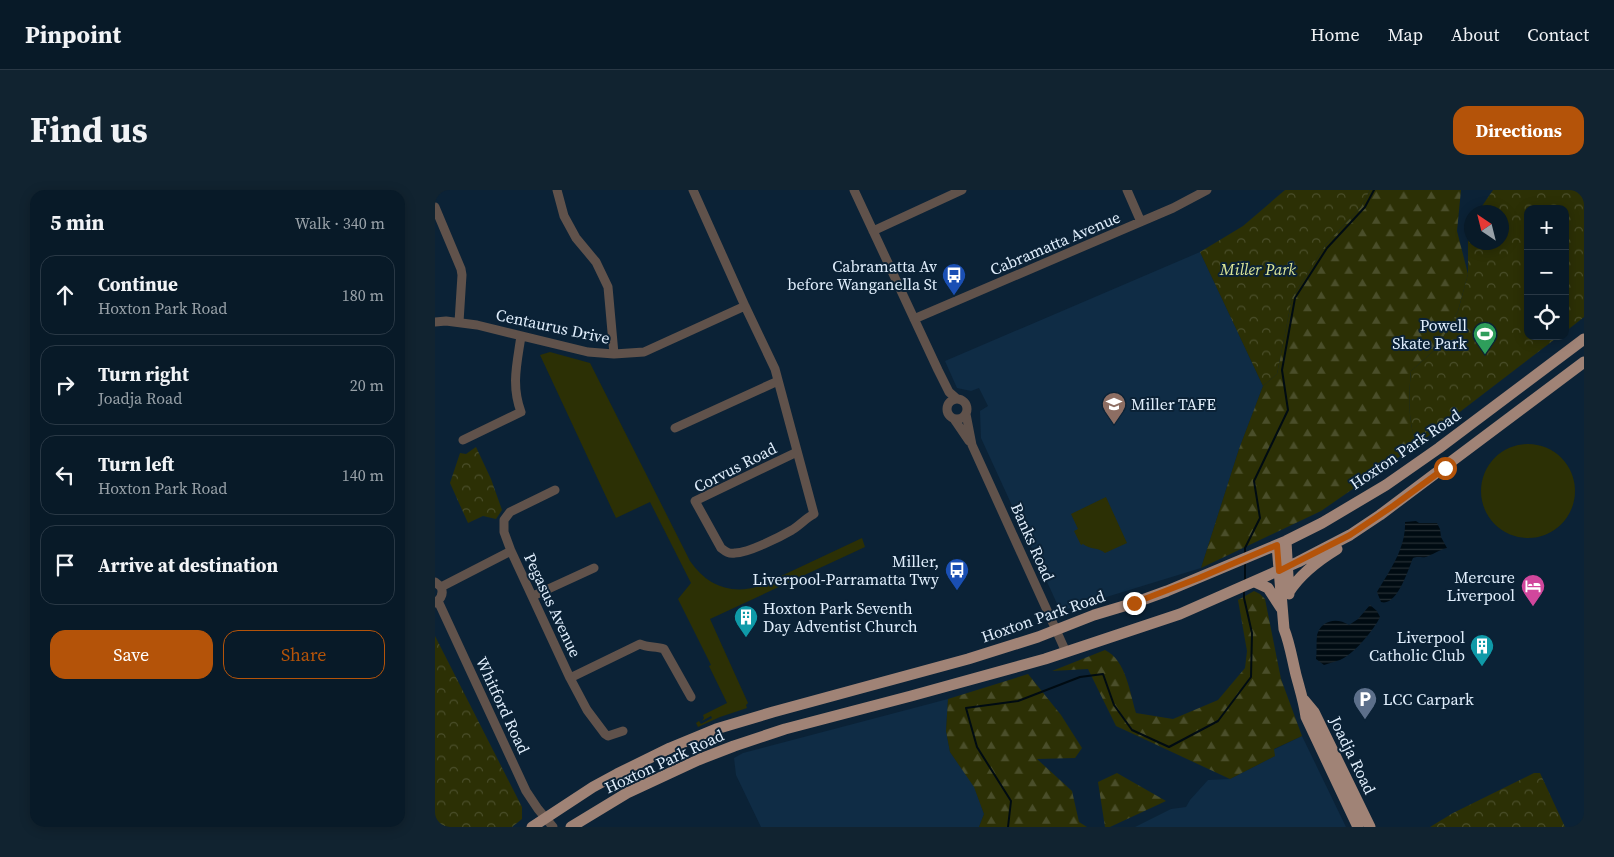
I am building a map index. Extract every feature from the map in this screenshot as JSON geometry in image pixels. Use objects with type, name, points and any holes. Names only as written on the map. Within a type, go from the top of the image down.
[{"type":"main road","name":"Hoxton Park Road","points":[[533,827],[549,823],[617,774],[663,751],[717,729],[968,659],[1057,630],[1094,615],[1142,600],[1282,543],[1322,523],[1386,485],[1446,443],[1584,339]]},
{"type":"main road","name":"Hoxton Park Road","points":[[571,827],[627,793],[698,760],[734,746],[785,729],[926,692],[1065,652],[1180,614],[1232,591],[1258,582],[1350,535],[1380,516],[1584,362]]},
{"type":"main road","points":[[1289,592],[1294,583],[1307,570],[1349,541],[1380,516]]},
{"type":"main road","name":"Joadja Road","points":[[1282,543],[1282,609],[1284,629],[1289,640],[1296,675],[1304,700],[1306,717],[1358,827]]},
{"type":"main road","name":"Joadja Road","points":[[1283,569],[1289,592],[1291,627],[1289,640]]},
{"type":"main road","points":[[1258,582],[1268,588],[1282,609]]},
{"type":"main road","name":"Joadja Road","points":[[1304,700],[1314,712],[1370,827]]},
{"type":"street","points":[[557,190],[564,216],[576,238],[595,262],[608,287],[614,354]]},
{"type":"street","name":"Corvus Road","points":[[693,190],[775,369],[814,514],[794,529],[745,551],[727,553],[715,542],[695,501],[797,452]]},
{"type":"street","points":[[854,190],[943,381],[952,396],[965,403],[968,408],[966,414],[959,419],[954,419],[947,412],[949,403],[943,381]]},
{"type":"street","points":[[873,230],[962,190]]},
{"type":"street","points":[[1127,190],[1141,222]]},
{"type":"street","name":"Cabramatta Avenue","points":[[914,319],[1141,222],[1186,202],[1207,190]]},
{"type":"street","points":[[435,209],[461,269],[459,322]]},
{"type":"street","name":"Centaurus Drive","points":[[435,322],[459,322],[588,352],[614,354],[644,352],[745,306]]},
{"type":"street","points":[[463,440],[521,412],[515,397],[515,376],[521,336]]},
{"type":"street","points":[[675,428],[778,381]]},
{"type":"street","points":[[949,403],[957,399]]},
{"type":"street","name":"Banks Road","points":[[966,414],[972,445]]},
{"type":"street","name":"Banks Road","points":[[954,419],[972,445],[1057,630],[1065,652]]},
{"type":"street","name":"Pegasus Avenue","points":[[555,490],[516,508],[506,516],[503,526],[511,551],[570,678],[587,710],[605,734],[609,736],[623,731]]},
{"type":"street","points":[[437,602],[442,594],[437,583],[511,551]]},
{"type":"street","points":[[533,596],[594,568]]},
{"type":"street","name":"Whitford Road","points":[[437,602],[527,791],[549,823]]},
{"type":"street","points":[[570,678],[640,644],[664,649],[691,697]]},
{"type":"shaded area","name":"Miller TAFE","points":[[1200,252],[1263,386],[1239,449],[1201,568],[1064,610],[1059,608],[981,438],[980,411],[988,406],[979,388],[971,391],[957,388],[945,361]]},
{"type":"shaded area","points":[[1416,521],[1419,523],[1437,523],[1447,548],[1426,557],[1413,558],[1397,593],[1387,602],[1381,602],[1377,592],[1400,550],[1405,532],[1405,522]]},
{"type":"shaded area","points":[[1370,605],[1377,611],[1380,617],[1357,648],[1338,661],[1324,665],[1316,659],[1317,635],[1322,626],[1330,621],[1339,621],[1349,625],[1358,619]]},
{"type":"shaded area","points":[[948,699],[946,731],[950,752],[974,786],[984,814],[979,827],[761,827],[736,775],[734,758],[743,753]]},
{"type":"shaded area","points":[[1302,736],[1346,827],[1135,827],[1171,809],[1186,807],[1208,780],[1230,779],[1275,756],[1273,750]]},
{"type":"green space","name":"Miller Park","points":[[1285,190],[1370,190],[1361,207],[1326,244],[1292,298],[1277,374],[1263,386],[1200,252],[1243,226]]},
{"type":"green space","points":[[1370,190],[1461,190],[1457,231],[1468,274],[1458,311],[1437,348],[1411,371],[1410,419],[1414,437],[1418,444],[1321,511],[1201,568],[1239,449],[1263,386],[1277,374],[1292,298],[1326,244],[1361,207]]},
{"type":"green space","points":[[1493,190],[1584,190],[1584,317],[1569,329],[1569,205],[1524,205],[1524,340],[1554,340],[1418,444],[1414,437],[1410,419],[1411,371],[1437,348],[1458,311],[1468,274],[1468,250],[1509,250],[1509,205],[1483,205]]},
{"type":"green space","points":[[550,352],[590,363],[690,561],[704,577],[712,582],[730,589],[749,589],[760,586],[862,538],[865,547],[710,619],[748,703],[746,705],[747,708],[698,727],[696,723],[699,721],[701,724],[712,718],[711,716],[702,721],[703,715],[727,703],[709,666],[711,665],[678,599],[691,583],[650,502],[616,518],[540,355]]},
{"type":"green space","points":[[1519,444],[1537,444],[1562,457],[1572,473],[1575,491],[1572,509],[1562,525],[1537,538],[1519,538],[1494,525],[1481,500],[1481,482],[1494,457]]},
{"type":"green space","points":[[476,447],[491,479],[502,510],[496,519],[483,516],[468,523],[450,483],[460,453],[466,454]]},
{"type":"green space","points":[[1106,497],[1127,543],[1105,553],[1083,544],[1081,545],[1074,531],[1078,529],[1071,514]]},
{"type":"green space","points":[[1254,591],[1265,599],[1281,679],[1302,736],[1274,749],[1275,756],[1230,779],[1116,726],[1088,669],[1052,671],[1105,650],[1118,661],[1122,669],[1136,713],[1173,719],[1218,700],[1245,668],[1247,651],[1238,600]]},
{"type":"green space","points":[[435,636],[522,807],[522,819],[512,827],[435,827]]},
{"type":"green space","points":[[1028,674],[1061,715],[1082,748],[1075,758],[1037,759],[1072,791],[1079,822],[1087,827],[979,827],[984,814],[974,787],[950,752],[946,731],[948,699]]},
{"type":"green space","points":[[1117,773],[1166,801],[1110,827],[1105,827],[1098,782]]},
{"type":"green space","points":[[1534,773],[1540,773],[1565,827],[1430,827],[1453,813]]},
{"type":"waterway","points":[[1245,553],[1245,548],[1260,518],[1254,481],[1288,410],[1282,370],[1295,298],[1327,248],[1365,207],[1374,190]]},
{"type":"waterway","points":[[1245,563],[1245,580]]},
{"type":"waterway","points":[[1008,827],[1011,801],[977,747],[966,708],[1018,701],[1080,677],[1103,674],[1114,705],[1132,730],[1169,747],[1218,721],[1251,677],[1252,633],[1244,590]]},
{"type":"place","name":"Cabramatta Av before Wanganella St","points":[[954,296]]},
{"type":"place","name":"Powell Skate Park","points":[[1485,355]]},
{"type":"place","name":"Miller TAFE","points":[[1114,425]]},
{"type":"place","name":"Miller, Liverpool-Parramatta Twy","points":[[957,591]]},
{"type":"place","name":"Mercure Liverpool","points":[[1533,607]]},
{"type":"place","name":"Hoxton Park Seventh Day Adventist Church","points":[[746,638]]},
{"type":"place","name":"Liverpool Catholic Club","points":[[1482,667]]},
{"type":"place","name":"LCC Carpark","points":[[1365,720]]},
{"type":"route","points":[[1134,603],[1277,545],[1279,571],[1350,535],[1380,516],[1445,468]]}]
